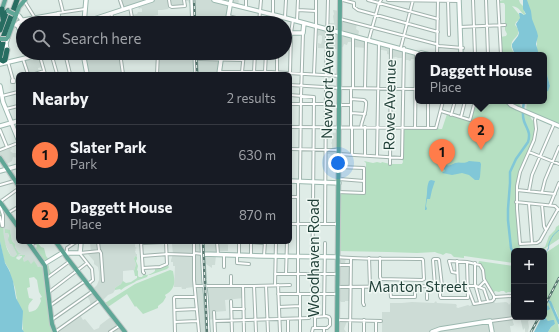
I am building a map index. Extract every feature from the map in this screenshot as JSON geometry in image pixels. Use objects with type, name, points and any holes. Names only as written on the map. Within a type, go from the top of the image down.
[{"type":"highway","points":[[0,30],[6,13],[20,0]]},
{"type":"highway","points":[[4,42],[20,0]]},
{"type":"highway","points":[[0,59],[2,61],[5,60],[4,42],[10,25],[7,12]]},
{"type":"highway","points":[[0,56],[10,25]]},
{"type":"main road","points":[[6,0],[10,25],[4,42],[8,62]]},
{"type":"main road","points":[[84,16],[86,0]]},
{"type":"main road","points":[[103,16],[152,0]]},
{"type":"main road","points":[[192,0],[193,16]]},
{"type":"main road","points":[[214,0],[231,2],[282,16]]},
{"type":"main road","points":[[224,0],[280,16]]},
{"type":"main road","name":"Newport Avenue","points":[[337,332],[340,19],[342,0]]},
{"type":"main road","points":[[459,0],[462,52]]},
{"type":"main road","points":[[228,16],[231,2]]},
{"type":"main road","points":[[7,12],[19,16]]},
{"type":"main road","points":[[46,16],[58,14]]},
{"type":"main road","points":[[292,19],[418,52]]},
{"type":"main road","points":[[292,19],[316,26]]},
{"type":"main road","points":[[292,33],[303,33],[304,23]]},
{"type":"main road","points":[[10,25],[16,26]]},
{"type":"main road","points":[[368,39],[415,53]]},
{"type":"main road","points":[[0,64],[19,60]]},
{"type":"main road","points":[[84,60],[87,72]]},
{"type":"main road","points":[[195,60],[196,72]]},
{"type":"main road","points":[[219,72],[221,60]]},
{"type":"main road","points":[[0,86],[2,102],[16,134]]},
{"type":"main road","points":[[512,104],[529,114],[559,126]]},
{"type":"main road","points":[[0,126],[16,122]]},
{"type":"main road","points":[[0,158],[15,180]]},
{"type":"main road","points":[[0,171],[16,166]]},
{"type":"main road","points":[[292,181],[326,183],[339,181]]},
{"type":"main road","points":[[0,202],[16,224]]},
{"type":"main road","points":[[30,244],[44,264],[55,332]]},
{"type":"main road","points":[[59,244],[67,253],[69,260],[86,283],[125,332]]},
{"type":"main road","points":[[44,264],[67,253],[80,252],[81,244]]},
{"type":"main road","points":[[202,244],[208,332]]},
{"type":"main road","points":[[203,254],[338,257]]},
{"type":"main road","points":[[432,332],[440,329],[490,321],[492,332]]},
{"type":"street","points":[[20,0],[33,16]]},
{"type":"street","points":[[60,0],[63,12]]},
{"type":"street","points":[[120,0],[123,9]]},
{"type":"street","points":[[169,0],[170,6],[172,7],[184,6],[184,0]]},
{"type":"street","points":[[246,0],[246,6]]},
{"type":"street","points":[[260,16],[261,0]]},
{"type":"street","points":[[273,0],[273,13]]},
{"type":"street","points":[[285,16],[286,0]]},
{"type":"street","points":[[292,30],[298,10],[298,0]]},
{"type":"street","points":[[314,74],[316,0]]},
{"type":"street","points":[[326,75],[328,0]]},
{"type":"street","points":[[342,0],[354,1],[354,7],[356,10],[438,32]]},
{"type":"street","points":[[368,0],[438,18]]},
{"type":"street","points":[[365,89],[368,39],[381,0]]},
{"type":"street","points":[[388,0],[459,0]]},
{"type":"street","points":[[391,6],[392,0]]},
{"type":"street","points":[[292,149],[326,150],[352,155],[402,158],[403,48],[404,35],[413,0]]},
{"type":"street","points":[[437,52],[438,0]]},
{"type":"street","points":[[448,0],[449,35]]},
{"type":"street","points":[[473,0],[476,52]]},
{"type":"street","points":[[486,0],[488,52]]},
{"type":"street","points":[[498,0],[500,52]]},
{"type":"street","points":[[130,7],[132,16]]},
{"type":"street","points":[[58,14],[85,9]]},
{"type":"street","points":[[298,10],[316,11]]},
{"type":"street","points":[[340,19],[404,35],[439,46],[462,47]]},
{"type":"street","points":[[461,27],[505,25]]},
{"type":"street","points":[[300,332],[298,197],[301,149],[303,33]]},
{"type":"street","points":[[352,155],[351,100],[353,36]]},
{"type":"street","points":[[377,156],[379,43]]},
{"type":"street","name":"Rowe Avenue","points":[[390,164],[391,46]]},
{"type":"street","points":[[25,60],[28,72]]},
{"type":"street","points":[[41,60],[44,72]]},
{"type":"street","points":[[53,60],[57,72]]},
{"type":"street","points":[[66,60],[69,72]]},
{"type":"street","points":[[121,60],[123,72]]},
{"type":"street","points":[[157,72],[158,60]]},
{"type":"street","points":[[221,60],[243,60],[242,72]]},
{"type":"street","points":[[255,60],[254,72],[277,72],[277,60]]},
{"type":"street","points":[[265,72],[266,60]]},
{"type":"street","points":[[290,60],[290,72]]},
{"type":"street","points":[[8,62],[13,80]]},
{"type":"street","points":[[292,73],[340,76]]},
{"type":"street","points":[[292,85],[326,88],[415,89]]},
{"type":"street","points":[[325,224],[326,88]]},
{"type":"street","points":[[2,96],[16,92]]},
{"type":"street","points":[[292,95],[301,96]]},
{"type":"street","name":"Woodhaven Road","points":[[301,96],[314,97],[312,315],[315,317],[315,328],[312,328],[312,332]]},
{"type":"street","points":[[351,100],[365,100],[365,114],[361,127]]},
{"type":"street","points":[[292,104],[326,104]]},
{"type":"street","points":[[415,128],[416,104]]},
{"type":"street","points":[[428,104],[428,128]]},
{"type":"street","points":[[292,127],[437,128],[442,104]]},
{"type":"street","points":[[451,115],[453,104]]},
{"type":"street","points":[[461,118],[464,104]]},
{"type":"street","points":[[441,111],[470,120],[474,104]]},
{"type":"street","points":[[339,105],[351,105]]},
{"type":"street","points":[[6,109],[16,106]]},
{"type":"street","points":[[351,113],[365,114]]},
{"type":"street","points":[[516,202],[555,206],[558,210],[538,243],[520,244],[516,202],[520,172],[534,140],[536,117]]},
{"type":"street","points":[[529,191],[532,175],[554,124]]},
{"type":"street","points":[[365,127],[365,156]]},
{"type":"street","points":[[0,130],[7,147]]},
{"type":"street","points":[[0,150],[16,144]]},
{"type":"street","points":[[542,192],[545,180],[559,147]]},
{"type":"street","points":[[529,152],[559,164]]},
{"type":"street","points":[[338,192],[364,193],[364,168],[339,167]]},
{"type":"street","points":[[0,185],[15,180]]},
{"type":"street","points":[[339,181],[364,181]]},
{"type":"street","points":[[550,206],[559,184]]},
{"type":"street","points":[[0,202],[16,190]]},
{"type":"street","points":[[517,190],[555,194]]},
{"type":"street","points":[[292,197],[298,197]]},
{"type":"street","points":[[529,204],[532,243]]},
{"type":"street","points":[[542,205],[544,226],[546,230]]},
{"type":"street","points":[[0,206],[3,215],[3,226],[0,217]]},
{"type":"street","points":[[8,213],[16,208]]},
{"type":"street","points":[[292,224],[338,224]]},
{"type":"street","points":[[324,316],[325,243]]},
{"type":"street","points":[[67,253],[67,248],[73,244]]},
{"type":"street","points":[[98,244],[101,253],[103,281]]},
{"type":"street","points":[[141,244],[144,273]]},
{"type":"street","points":[[143,268],[167,264],[165,244]]},
{"type":"street","points":[[194,244],[195,286],[199,332]]},
{"type":"street","points":[[217,244],[218,254]]},
{"type":"street","points":[[239,244],[237,263],[249,264]]},
{"type":"street","points":[[251,244],[251,256]]},
{"type":"street","points":[[264,256],[265,244]]},
{"type":"street","points":[[276,244],[275,274],[278,294],[280,332]]},
{"type":"street","points":[[286,274],[287,244]]},
{"type":"street","points":[[50,306],[86,283],[92,281],[92,270],[80,252],[100,251]]},
{"type":"street","points":[[142,256],[203,254]]},
{"type":"street","points":[[224,254],[224,267]]},
{"type":"street","points":[[338,257],[422,258],[424,279],[381,279],[380,258]]},
{"type":"street","points":[[350,332],[351,258]]},
{"type":"street","points":[[369,258],[370,287]]},
{"type":"street","points":[[435,286],[434,258],[439,260],[441,286],[440,298],[471,298]]},
{"type":"street","points":[[46,278],[69,260]]},
{"type":"street","points":[[457,273],[452,272],[450,261],[479,264],[482,266],[485,281],[495,298]]},
{"type":"street","points":[[457,261],[458,286]]},
{"type":"street","points":[[467,262],[468,298]]},
{"type":"street","points":[[48,293],[87,263]]},
{"type":"street","points":[[475,263],[476,286],[480,302]]},
{"type":"street","points":[[338,265],[351,265]]},
{"type":"street","points":[[275,274],[338,274]]},
{"type":"street","points":[[231,276],[231,286]]},
{"type":"street","points":[[479,287],[480,284],[485,281]]},
{"type":"street","points":[[195,286],[290,285]]},
{"type":"street","points":[[243,286],[244,332]]},
{"type":"street","points":[[254,286],[256,332]]},
{"type":"street","points":[[266,286],[268,332]]},
{"type":"street","points":[[390,287],[391,297],[414,297],[415,286]]},
{"type":"street","points":[[427,286],[427,299]]},
{"type":"street","points":[[467,286],[474,304],[492,301],[495,298],[511,296]]},
{"type":"street","name":"Manton Street","points":[[338,287],[476,286],[485,290],[488,301]]},
{"type":"street","points":[[363,287],[364,305]]},
{"type":"street","points":[[52,320],[93,291]]},
{"type":"street","points":[[278,294],[338,294]]},
{"type":"street","points":[[175,332],[174,298],[196,297]]},
{"type":"street","points":[[55,332],[100,300]]},
{"type":"street","points":[[231,301],[232,332]]},
{"type":"street","points":[[279,307],[300,306]]},
{"type":"street","points":[[232,309],[244,308]]},
{"type":"street","points":[[174,310],[197,309]]},
{"type":"street","points":[[214,312],[215,332]]},
{"type":"street","points":[[315,317],[328,316],[330,318],[330,325],[328,327],[315,328]]},
{"type":"street","points":[[288,318],[288,332]]},
{"type":"street","points":[[215,321],[309,318]]},
{"type":"street","points":[[490,321],[511,318]]},
{"type":"street","points":[[337,320],[381,320]]},
{"type":"street","points":[[364,320],[364,332]]},
{"type":"street","points":[[175,322],[198,321]]},
{"type":"street","points":[[376,321],[376,332]]},
{"type":"street","points":[[110,332],[120,325]]},
{"type":"shaded area","points":[[121,0],[239,1],[238,4],[231,2],[228,16],[194,16],[193,3],[189,3],[188,1],[184,1],[183,6],[170,6],[168,9],[158,10],[158,15],[153,16],[132,16],[138,12],[142,12],[142,9],[139,9],[137,5],[123,9]]},
{"type":"shaded area","points":[[333,10],[340,11],[341,19],[357,23],[356,29],[359,31],[358,36],[366,40],[366,48],[353,47],[353,42],[348,42],[347,45],[344,44],[343,47],[337,49],[318,48],[318,43],[321,44],[322,41],[322,36],[318,36],[318,27],[328,30],[328,23],[334,23]]},
{"type":"shaded area","points":[[379,44],[415,53],[415,59],[411,59],[410,61],[404,60],[404,58],[391,58],[391,55],[387,54],[387,51],[379,50]]},
{"type":"shaded area","points":[[25,60],[40,60],[42,67],[38,68],[39,72],[28,72]]},
{"type":"shaded area","points":[[85,60],[120,60],[122,72],[88,72]]},
{"type":"shaded area","points":[[158,60],[221,60],[219,72],[157,72]]},
{"type":"shaded area","points":[[339,132],[339,160],[337,160],[332,159],[333,157],[330,154],[326,154],[326,150],[332,150],[331,143],[333,133]]},
{"type":"shaded area","points":[[10,146],[12,149],[10,151],[16,153],[16,158],[13,157],[12,161],[5,165],[0,158],[0,151]]},
{"type":"shaded area","points":[[3,209],[16,225],[16,244],[29,244],[44,266],[39,267],[24,262],[24,255],[17,257],[19,253],[12,241],[10,230],[6,233],[8,233],[9,238],[17,252],[14,257],[11,256],[4,241]]},
{"type":"shaded area","points":[[90,244],[135,244],[135,247],[137,248],[135,249],[137,257],[135,256],[134,259],[136,264],[134,271],[123,271],[123,282],[115,288],[113,293],[108,295],[101,302],[100,301],[92,306],[87,296],[93,292],[92,290],[97,285],[99,280],[99,272],[98,267],[94,264],[94,261],[87,253],[91,252]]},
{"type":"shaded area","points":[[172,244],[202,244],[206,332],[199,332],[194,287],[182,289],[181,286],[174,287],[175,266],[173,266],[173,262],[171,262],[173,254]]},
{"type":"shaded area","points":[[205,244],[229,244],[227,245],[228,251],[218,251],[215,265],[212,265],[212,268],[206,264]]},
{"type":"shaded area","points":[[338,257],[346,258],[345,263],[351,264],[351,301],[338,302]]},
{"type":"shaded area","points":[[207,286],[244,286],[244,298],[225,300],[226,311],[214,312],[214,319],[208,320]]},
{"type":"shaded area","points":[[436,301],[437,303],[456,304],[456,307],[458,308],[468,305],[470,306],[473,303],[494,301],[495,303],[506,302],[509,305],[511,302],[511,320],[514,325],[510,326],[511,332],[382,332],[382,312],[390,312],[390,303],[434,303]]},
{"type":"shaded area","points":[[80,315],[83,320],[85,319],[94,330],[99,328],[100,325],[112,316],[125,332],[55,332]]},
{"type":"shaded area","points":[[521,320],[530,320],[528,321],[528,332],[525,332],[525,328],[523,330]]},
{"type":"shaded area","points":[[337,321],[347,321],[344,329],[346,332],[337,332]]},
{"type":"green space","points":[[519,0],[525,8],[524,11],[527,16],[512,6],[522,18],[516,22],[515,25],[518,30],[518,34],[511,44],[514,52],[501,52],[500,37],[506,36],[507,34],[505,30],[505,5],[504,3],[498,3],[498,1]]},
{"type":"green space","points":[[526,0],[559,0],[559,124],[526,111],[527,104],[547,104],[547,90],[550,86],[547,75],[547,52],[537,52],[537,41]]},
{"type":"green space","points":[[475,104],[519,104],[534,121],[535,137],[520,173],[516,194],[520,248],[511,248],[511,263],[464,256],[464,258],[454,257],[451,254],[446,253],[443,255],[435,252],[338,251],[339,192],[363,194],[366,167],[366,163],[364,161],[373,163],[382,162],[402,164],[403,128],[437,127],[442,129],[447,114],[469,120]]},
{"type":"green space","points":[[0,207],[5,242],[11,256],[14,257],[17,254],[12,244],[10,244],[8,240],[9,236],[8,233],[5,233],[5,229],[10,230],[12,241],[19,253],[21,253],[16,258],[19,260],[22,257],[20,255],[25,255],[23,258],[24,262],[28,260],[31,264],[34,261],[31,256],[38,267],[44,266],[34,250],[37,246],[36,244],[39,244],[44,248],[46,256],[50,261],[47,263],[52,275],[47,279],[55,332],[23,332],[22,313],[12,279],[8,274],[10,271],[4,261],[0,241]],"holes":[[[34,277],[37,280],[39,292],[42,297],[40,298],[41,301],[39,306],[34,311],[29,312],[28,308],[33,299],[29,298],[27,288],[30,287],[29,278]]]},
{"type":"green space","points":[[559,225],[559,239],[546,248],[542,248],[545,247],[549,236]]},
{"type":"green space","points":[[559,244],[559,277],[548,299],[547,298],[547,252]]},
{"type":"green space","points":[[135,256],[137,257],[136,261],[139,277],[155,271],[155,267],[167,265],[169,267],[148,275],[147,277],[136,281],[121,290],[115,290],[115,288],[123,281],[126,283],[131,282],[137,278],[134,271],[136,264],[134,259]]},
{"type":"green space","points":[[479,261],[511,266],[511,292],[506,293],[504,291],[495,291],[493,294],[484,281],[483,271],[478,264]]},
{"type":"green space","points":[[170,270],[173,271],[174,285],[169,293],[165,295],[166,297],[158,308],[143,314],[136,306],[135,307],[127,294],[108,307],[105,303],[135,284]]},
{"type":"green space","points":[[559,280],[559,320],[556,311],[549,300]]},
{"type":"green space","points":[[548,302],[556,316],[559,332],[548,332],[555,324],[547,319]]},
{"type":"water","points":[[523,0],[527,0],[538,36],[536,44],[538,52],[514,52],[512,47],[512,44],[519,33],[516,24],[520,18],[519,13],[524,15],[526,14],[523,9]]},
{"type":"water","points":[[547,74],[550,86],[547,91]]},
{"type":"water","points":[[469,161],[480,162],[479,180],[475,180],[469,175],[462,173],[452,175],[442,173],[445,171],[443,167],[445,165],[465,163]]},
{"type":"water","points":[[429,181],[435,181],[430,199],[427,199],[427,209],[425,210]]},
{"type":"water","points":[[0,241],[5,263],[13,281],[16,298],[23,311],[22,329],[24,332],[0,332]]},
{"type":"water","points":[[540,320],[554,320],[555,324],[548,332],[534,332]]},
{"type":"waterway","points":[[511,248],[508,220],[510,172],[516,159],[529,139],[529,133],[523,116],[524,104]]},
{"type":"waterway","points":[[547,250],[549,243],[555,233],[559,230]]},
{"type":"waterway","points":[[547,300],[550,302],[559,323]]},
{"type":"railway","points":[[194,0],[195,16]]},
{"type":"railway","points":[[196,60],[197,72]]},
{"type":"railway","points":[[203,244],[207,332]]},
{"type":"railway","points":[[547,301],[559,278]]},
{"type":"railway","points":[[531,332],[537,320]]},
{"type":"place","name":"Daggett House","points":[[481,150]]},
{"type":"place","name":"Slater Park","points":[[442,172]]}]
